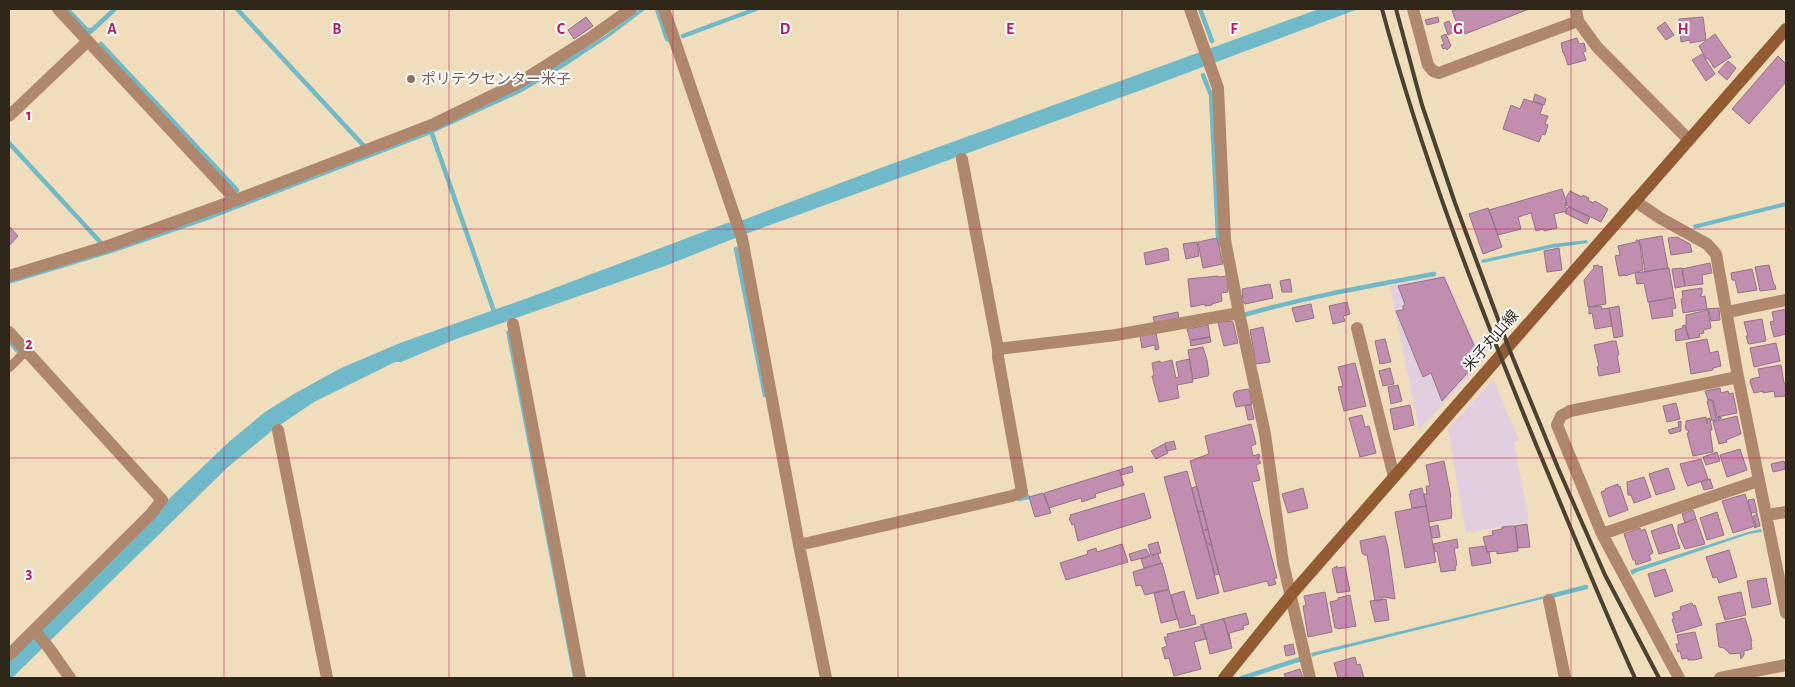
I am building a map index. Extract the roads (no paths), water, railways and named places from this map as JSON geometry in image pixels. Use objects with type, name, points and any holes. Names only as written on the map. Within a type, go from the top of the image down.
[{"type":"main road","name":"米子丸山線","points":[[1224,678],[1290,596],[1786,29]]},
{"type":"street","points":[[58,9],[236,200]]},
{"type":"street","points":[[9,276],[111,245],[236,200],[434,124],[520,82],[593,36],[631,9]]},
{"type":"street","points":[[664,9],[742,238],[799,545],[826,678]]},
{"type":"street","points":[[1190,9],[1218,88],[1225,240],[1265,434],[1283,562],[1310,678]]},
{"type":"street","points":[[1413,9],[1428,65],[1433,71],[1440,73],[1577,15],[1597,47],[1689,140]]},
{"type":"street","points":[[9,116],[88,41]]},
{"type":"street","points":[[799,545],[1012,496],[1022,492],[998,349],[962,160]]},
{"type":"street","points":[[1635,201],[1660,218],[1707,244],[1713,249],[1719,263],[1738,378],[1786,613]]},
{"type":"street","points":[[1728,312],[1786,300]]},
{"type":"street","points":[[998,349],[1116,335],[1239,313]]},
{"type":"street","points":[[513,324],[580,678]]},
{"type":"street","points":[[1357,328],[1394,477]]},
{"type":"street","points":[[9,332],[162,500],[150,515],[9,656]]},
{"type":"street","points":[[1679,678],[1602,534],[1557,425],[1561,416],[1570,411],[1738,378]]},
{"type":"street","points":[[278,430],[327,678]]},
{"type":"street","points":[[1602,534],[1758,481]]},
{"type":"street","points":[[1767,515],[1786,512]]},
{"type":"street","points":[[1548,600],[1565,678]]},
{"type":"street","points":[[34,630],[70,678]]},
{"type":"street","points":[[1720,678],[1786,665]]},
{"type":"lane","points":[[9,368],[26,351]]},
{"type":"water","points":[[640,9],[646,9],[609,37],[522,92],[426,136],[208,220],[115,252],[9,284],[9,280],[525,85],[606,35]]},
{"type":"water","points":[[1319,9],[1358,9],[748,233],[665,266],[456,339],[401,362],[395,362],[314,402],[274,429],[228,467],[12,678],[9,678],[9,659],[172,496],[230,441],[265,412],[339,369],[400,343],[528,298],[727,223],[743,220],[875,170]]},
{"type":"water","points":[[1786,202],[1786,206],[1694,229],[1693,225]]},
{"type":"water","points":[[1587,240],[1588,243],[1552,248],[1482,263],[1481,260],[1553,244]]},
{"type":"water","points":[[506,331],[509,331],[576,678],[573,678]]},
{"type":"water","points":[[1761,529],[1762,532],[1749,534],[1632,575],[1630,570],[1748,532]]},
{"type":"water","points":[[1545,596],[1546,598],[1312,657],[1311,653]]},
{"type":"waterway","points":[[67,9],[87,30],[92,30]]},
{"type":"waterway","points":[[90,32],[115,9]]},
{"type":"waterway","points":[[237,9],[363,145]]},
{"type":"waterway","points":[[657,9],[667,39],[670,40]]},
{"type":"waterway","points":[[683,36],[756,9]]},
{"type":"waterway","points":[[1200,9],[1212,41]]},
{"type":"waterway","points":[[101,44],[237,190]]},
{"type":"waterway","points":[[1203,75],[1211,95],[1218,237],[1220,245]]},
{"type":"waterway","points":[[431,131],[495,314]]},
{"type":"waterway","points":[[9,143],[102,244]]},
{"type":"waterway","points":[[736,249],[765,395]]},
{"type":"waterway","points":[[1244,315],[1314,297],[1434,274]]},
{"type":"waterway","points":[[9,341],[18,351]]},
{"type":"waterway","points":[[1019,499],[1028,497]]},
{"type":"waterway","points":[[1551,596],[1586,587]]},
{"type":"waterway","points":[[1242,678],[1304,658]]},
{"type":"railway","points":[[1382,9],[1433,174],[1492,335],[1635,678]]},
{"type":"railway","points":[[1396,9],[1422,105],[1455,203],[1508,346],[1558,468],[1605,575],[1659,678]]},
{"type":"place","name":"ポリテクセンター米子","points":[[411,79]]}]
